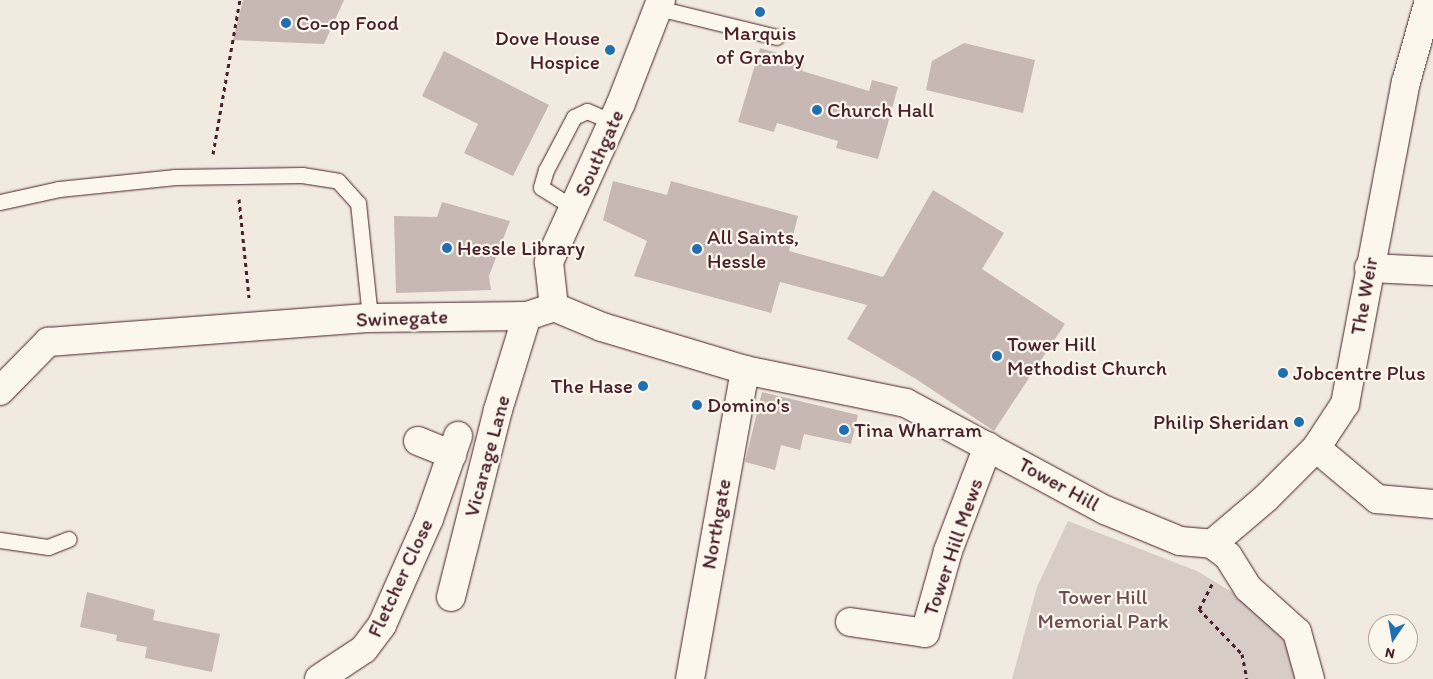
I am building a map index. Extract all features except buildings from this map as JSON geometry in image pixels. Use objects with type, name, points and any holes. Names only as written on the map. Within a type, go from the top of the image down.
[{"type":"street","name":"The Weir","points":[[1212,544],[1266,498],[1316,448],[1345,404],[1369,268],[1406,82],[1429,0]]},
{"type":"street","name":"Southgate","points":[[554,307],[549,262],[613,122],[660,4]]},
{"type":"street","points":[[1369,268],[1433,271]]},
{"type":"street","points":[[554,307],[602,326],[744,370]]},
{"type":"street","name":"Swinegate","points":[[0,391],[48,342],[370,318],[527,316],[554,307]]},
{"type":"street","name":"Vicarage Lane","points":[[451,597],[498,410],[527,316]]},
{"type":"street","name":"Tower Hill","points":[[744,370],[906,403],[1105,510],[1180,541],[1212,544]]},
{"type":"street","name":"Northgate","points":[[690,679],[744,370]]},
{"type":"street","name":"Fletcher Close","points":[[318,679],[364,650],[382,625],[429,519],[455,445],[418,441]]},
{"type":"street","name":"Tower Hill Mews","points":[[850,622],[925,633],[948,552],[988,446]]},
{"type":"street","points":[[1316,448],[1377,499],[1433,504]]},
{"type":"street","points":[[1212,544],[1228,556],[1248,588],[1296,632],[1310,679]]},
{"type":"lane","points":[[660,4],[777,37]]},
{"type":"lane","points":[[574,208],[541,187],[546,170],[574,117],[587,111],[613,122]]},
{"type":"lane","points":[[0,202],[59,189],[175,177],[302,175],[338,181],[358,203],[370,318]]},
{"type":"lane","points":[[0,540],[48,547],[68,539]]},
{"type":"path","points":[[1198,609],[1242,654],[1247,679]]},
{"type":"green space","name":"Tower Hill Memorial Park","points":[[1068,521],[1197,571],[1230,591],[1276,628],[1295,658],[1295,679],[1012,679],[1037,587]]},
{"type":"place","name":"Marquis of Granby","points":[[760,12]]},
{"type":"place","name":"Co-op Food","points":[[286,23]]},
{"type":"place","name":"Dove House Hospice","points":[[610,50]]},
{"type":"place","name":"Church Hall","points":[[817,110]]},
{"type":"place","name":"Hessle Library","points":[[447,248]]},
{"type":"place","name":"All Saints, Hessle","points":[[697,249]]},
{"type":"place","name":"Tower Hill Methodist Church","points":[[997,356]]},
{"type":"place","name":"Jobcentre Plus","points":[[1283,373]]},
{"type":"place","name":"The Hase","points":[[643,386]]},
{"type":"place","name":"Domino's","points":[[697,405]]},
{"type":"place","name":"Philip Sheridan","points":[[1299,422]]},
{"type":"place","name":"Tina Wharram","points":[[844,430]]}]
